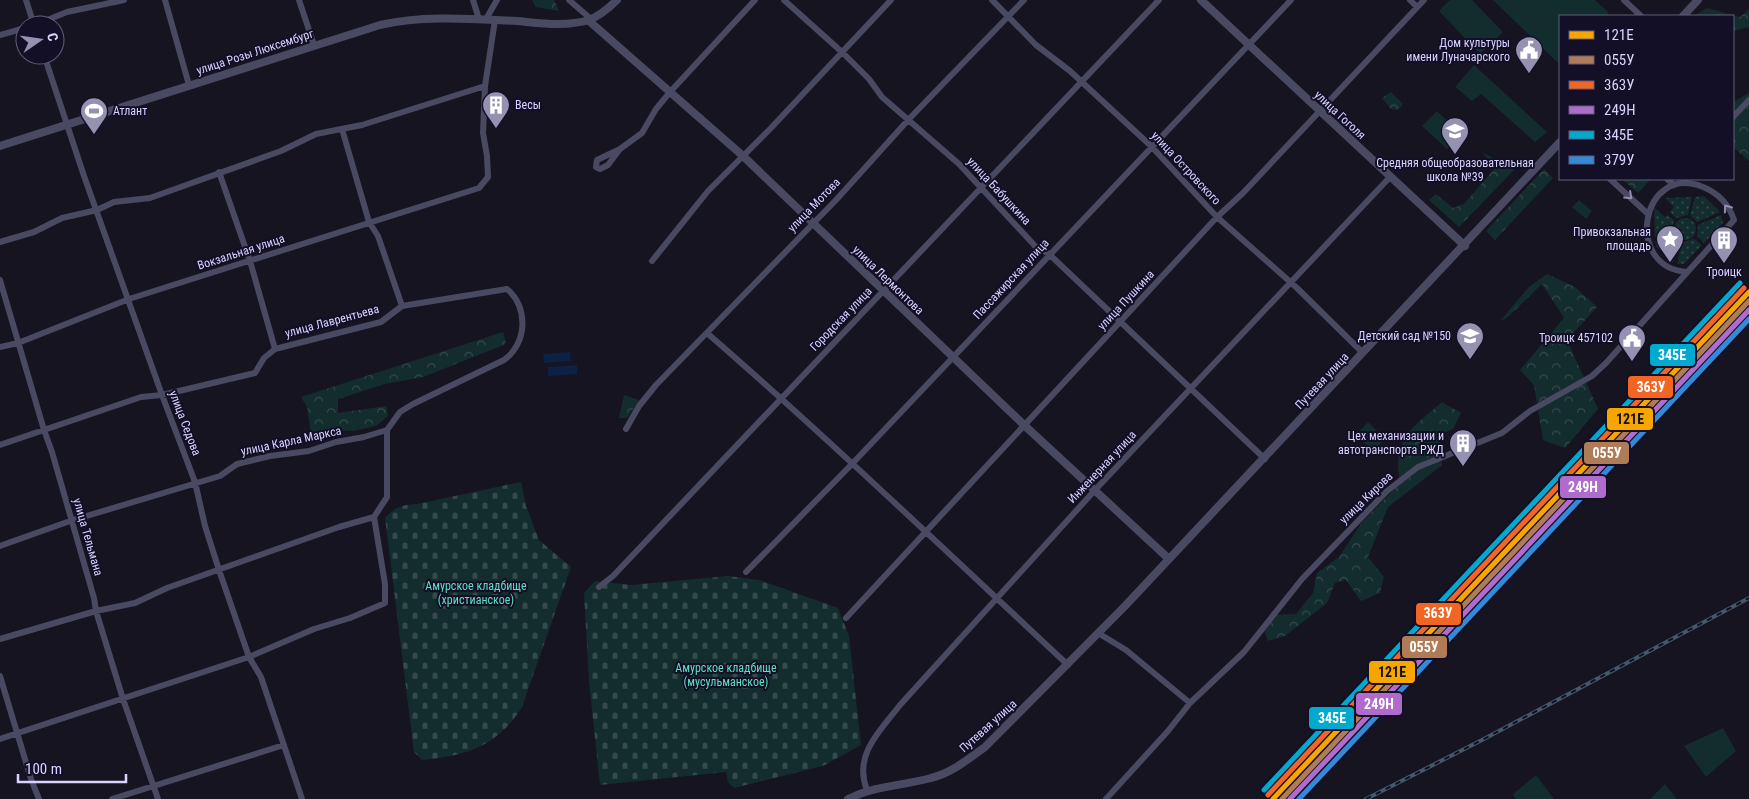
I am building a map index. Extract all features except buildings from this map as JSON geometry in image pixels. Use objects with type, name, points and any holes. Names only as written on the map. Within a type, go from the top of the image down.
[{"type":"street","points":[[26,0],[31,15]]},
{"type":"street","points":[[60,15],[124,0]]},
{"type":"street","points":[[165,0],[189,85]]},
{"type":"street","points":[[299,0],[314,45]]},
{"type":"street","points":[[473,0],[483,19],[497,0]]},
{"type":"street","points":[[569,0],[589,19],[617,0]]},
{"type":"street","points":[[620,149],[642,133],[656,109],[671,91],[755,0]]},
{"type":"street","name":"улица Бабушкина","points":[[784,0],[843,53],[869,79],[882,97],[959,164],[1036,247],[1050,254],[1265,459]]},
{"type":"street","points":[[652,261],[708,191],[843,53],[891,0]]},
{"type":"street","name":"улица Островского","points":[[992,0],[1036,45],[1083,83],[1151,146],[1217,217],[1291,283],[1363,353]]},
{"type":"street","name":"улица Мотова","points":[[626,429],[638,406],[656,385],[813,223],[909,119],[1024,0]]},
{"type":"street","name":"Городская улица","points":[[599,587],[613,576],[1083,83],[1159,0]]},
{"type":"street","name":"улица Гоголя","points":[[1201,0],[1465,246]]},
{"type":"street","name":"Пассажирская улица","points":[[746,572],[852,465],[1151,146],[1249,46],[1291,0]]},
{"type":"street","points":[[1410,0],[1417,7]]},
{"type":"street","name":"улица Пушкина","points":[[846,618],[1217,217],[1320,112],[1424,0]]},
{"type":"street","points":[[1624,0],[1640,15]]},
{"type":"street","points":[[1684,15],[1698,0]]},
{"type":"street","name":"улица Розы Люксембург","points":[[0,146],[314,45],[398,20],[483,19],[564,23],[589,19]]},
{"type":"street","name":"улица Лермонтова","points":[[589,19],[742,156],[1024,425],[1169,559]]},
{"type":"street","points":[[0,242],[34,232],[62,218],[98,210],[114,202],[150,198],[281,151],[316,134],[362,125],[485,86],[495,20]]},
{"type":"street","points":[[0,35],[15,31]]},
{"type":"street","name":"улица Седова","points":[[47,65],[84,176],[98,210],[162,395],[196,482],[205,526],[219,570],[249,657],[261,677],[302,799]]},
{"type":"street","name":"Вокзальная улица","points":[[0,347],[18,343],[129,299],[479,188],[488,178],[488,156],[482,137],[485,86]]},
{"type":"street","points":[[1734,116],[1749,100]]},
{"type":"street","points":[[342,129],[369,222],[378,236],[402,306]]},
{"type":"street","name":"Путевая улица","points":[[848,799],[867,790],[930,779],[959,766],[985,747],[1068,665],[1265,459],[1559,143]]},
{"type":"street","points":[[219,172],[250,261],[275,349]]},
{"type":"street","name":"Инженерная улица","points":[[867,790],[862,778],[863,759],[881,730],[900,705],[1095,490],[1390,177]]},
{"type":"street","points":[[1611,180],[1648,214]]},
{"type":"street","points":[[1668,180],[1674,185]]},
{"type":"street","points":[[1694,184],[1714,193],[1731,210],[1734,220],[1687,272],[1671,268],[1654,253],[1648,239],[1648,214],[1656,199],[1674,185],[1694,184]]},
{"type":"street","name":"улица Кирова","points":[[1106,799],[1168,731],[1190,703],[1234,662],[1297,585],[1393,486],[1418,467],[1502,433],[1530,411],[1592,376],[1606,363],[1687,272]]},
{"type":"street","name":"улица Тельмана","points":[[0,280],[52,452],[70,521],[94,598],[96,611],[123,699],[158,799]]},
{"type":"street","name":"улица Лаврентьева","points":[[0,444],[141,397],[162,395],[255,373],[264,358],[275,349],[381,322],[402,306],[507,289],[517,299],[523,319],[522,334],[515,352],[504,360],[413,404],[400,412],[387,430]]},
{"type":"street","points":[[707,333],[781,398],[1068,665]]},
{"type":"street","points":[[0,639],[96,611],[135,603],[166,588],[339,527],[374,517],[387,498],[387,430]]},
{"type":"street","name":"улица Карла Маркса","points":[[0,546],[70,521],[220,476],[237,464],[270,456],[309,451],[336,442],[364,437],[387,430]]},
{"type":"street","points":[[0,739],[249,657],[314,629],[350,618],[385,603],[385,584],[374,517]]},
{"type":"street","points":[[1098,634],[1126,650],[1190,703]]},
{"type":"street","points":[[0,676],[39,799]]},
{"type":"street","points":[[112,799],[284,745]]},
{"type":"green space","points":[[532,0],[554,0],[559,11],[536,7]]},
{"type":"green space","points":[[1450,0],[1472,0],[1503,32],[1480,54],[1439,11]]},
{"type":"green space","points":[[1493,0],[1595,0],[1608,12],[1607,15],[1559,15],[1559,62]]},
{"type":"green space","points":[[1707,8],[1733,15],[1696,15]]},
{"type":"green space","points":[[1749,9],[1749,27],[1734,31],[1734,15],[1740,17]]},
{"type":"green space","points":[[1474,65],[1547,132],[1535,142],[1481,94],[1472,101],[1455,87]]},
{"type":"green space","points":[[1391,92],[1403,104],[1398,110],[1391,109],[1382,98]]},
{"type":"green space","points":[[1749,93],[1749,161],[1734,148],[1734,101]]},
{"type":"green space","points":[[1437,111],[1461,134],[1447,149],[1422,126]]},
{"type":"green space","points":[[1482,152],[1514,170],[1459,227],[1429,200],[1436,194],[1453,208],[1464,204],[1496,167]]},
{"type":"green space","points":[[1544,169],[1553,178],[1495,240],[1486,231]]},
{"type":"green space","points":[[1623,180],[1650,180],[1638,193]]},
{"type":"green space","points":[[1704,196],[1720,212],[1697,222],[1690,215],[1695,197]]},
{"type":"green space","points":[[1692,197],[1688,215],[1676,218],[1670,212],[1674,207],[1665,198]]},
{"type":"green space","points":[[1579,200],[1592,211],[1586,219],[1572,207]]},
{"type":"green space","points":[[1654,207],[1665,217],[1667,215],[1674,220],[1671,232],[1655,237]]},
{"type":"green space","points":[[1721,215],[1723,223],[1704,243],[1697,236],[1698,225]]},
{"type":"green space","points":[[1685,218],[1693,221],[1696,229],[1693,237],[1685,240],[1677,237],[1674,229],[1677,221]]},
{"type":"green space","points":[[1672,235],[1680,241],[1673,262],[1656,246],[1655,241]]},
{"type":"green space","points":[[1694,239],[1702,245],[1684,264],[1677,264],[1682,242]]},
{"type":"green space","points":[[1547,274],[1575,287],[1597,307],[1567,340],[1598,409],[1565,448],[1543,440],[1534,385],[1520,370],[1564,318],[1542,284],[1509,316],[1500,321],[1529,287]]},
{"type":"green space","points":[[503,332],[506,344],[423,377],[385,384],[338,399],[338,413],[386,406],[388,416],[376,426],[353,431],[333,430],[312,441],[307,407],[301,397]]},
{"type":"green space","points":[[624,395],[639,400],[627,418],[619,418]]},
{"type":"green space","points":[[1442,402],[1461,413],[1453,429],[1441,434],[1439,448],[1442,465],[1388,507],[1368,557],[1384,577],[1380,593],[1361,601],[1346,580],[1335,583],[1327,603],[1285,636],[1268,641],[1264,630],[1276,615],[1296,614],[1313,593],[1317,573],[1339,557],[1362,522],[1400,483],[1399,455],[1406,436]]},
{"type":"green space","points":[[1368,422],[1385,439],[1373,451],[1356,435]]},
{"type":"green space","name":"Амурское кладбище (христианское)","points":[[521,482],[526,506],[539,540],[571,567],[522,707],[502,732],[479,747],[453,756],[422,760],[414,752],[385,518],[392,511],[402,506]]},
{"type":"green space","name":"Амурское кладбище (мусульманское)","points":[[728,576],[759,580],[838,608],[849,636],[861,745],[823,766],[734,788],[728,782],[726,772],[600,785],[589,682],[584,593],[595,581],[631,585]]},
{"type":"green space","points":[[1723,728],[1736,751],[1706,777],[1684,746]]},
{"type":"green space","points":[[1536,775],[1554,799],[1516,799],[1513,794]]},
{"type":"green space","points":[[1665,784],[1677,799],[1650,799]]},
{"type":"water","points":[[570,352],[571,361],[544,363],[543,354]]},
{"type":"water","points":[[577,365],[577,374],[548,376],[548,367]]},
{"type":"railway","points":[[1366,799],[1482,740],[1749,598]]},
{"type":"transit line","name":"345Е","points":[[1264,790],[1740,283]]},
{"type":"transit line","name":"363У","points":[[1268,795],[1744,288]]},
{"type":"transit line","name":"121Е","points":[[1273,799],[1749,292]]},
{"type":"transit line","name":"055У","points":[[1282,799],[1749,301]]},
{"type":"transit line","name":"249Н","points":[[1290,799],[1749,310]]},
{"type":"transit line","name":"379У","points":[[1299,799],[1749,319]]},
{"type":"place","name":"Дом культуры имени Луначарского","points":[[1529,74]]},
{"type":"place","name":"Весы","points":[[496,129]]},
{"type":"place","name":"Атлант","points":[[94,135]]},
{"type":"place","name":"Средняя общеобразовательная школа №39","points":[[1455,155]]},
{"type":"place","name":"Привокзальная площадь","points":[[1670,263]]},
{"type":"place","name":"Троицк","points":[[1724,264]]},
{"type":"place","name":"Детский сад №150","points":[[1470,360]]},
{"type":"place","name":"Троицк 457102","points":[[1632,362]]},
{"type":"place","name":"Цех механизации и автотранспорта РЖД","points":[[1463,467]]}]
